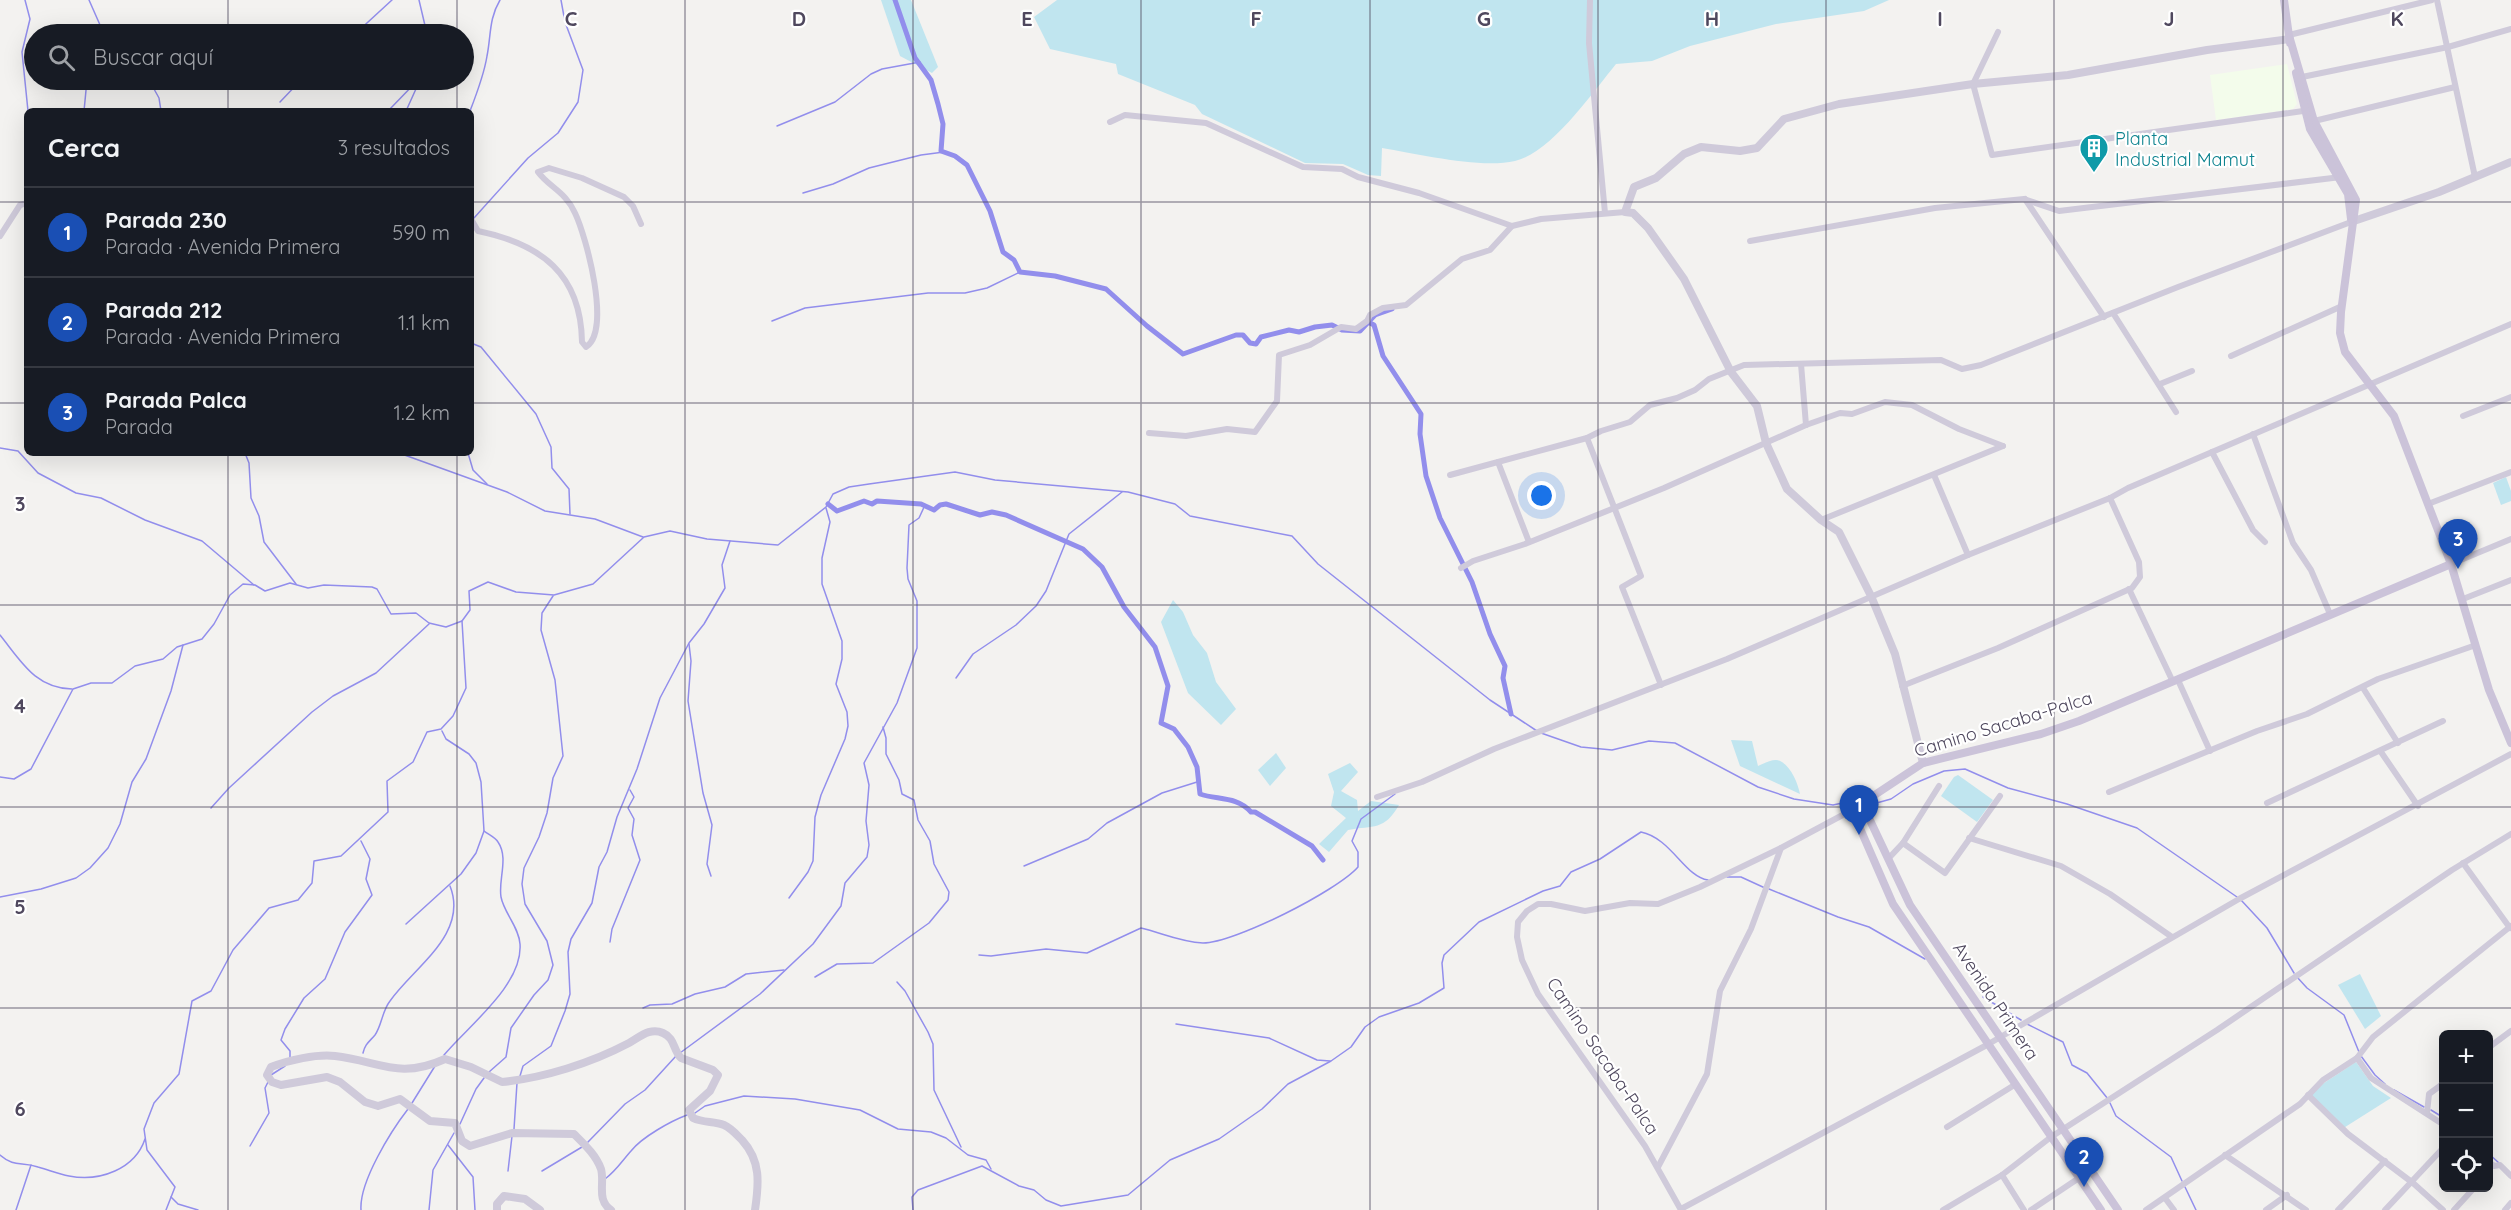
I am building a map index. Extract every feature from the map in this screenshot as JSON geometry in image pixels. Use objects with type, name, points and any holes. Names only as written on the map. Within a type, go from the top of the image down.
[{"type":"main road","points":[[2284,0],[2303,111],[2342,177],[2348,194],[2351,222],[2340,333],[2345,352],[2394,416],[2451,564],[2489,690],[2511,742]]},
{"type":"main road","points":[[2289,37],[2302,77],[2311,122]]},
{"type":"main road","name":"Camino Sacaba-Palca","points":[[1855,807],[1923,763],[2041,734],[2079,721],[2451,564]]},
{"type":"main road","name":"Avenida Primera","points":[[1855,807],[1868,816],[1910,905],[2118,1210]]},
{"type":"main road","name":"Avenida Primera","points":[[1855,807],[1893,904],[2101,1210]]},
{"type":"street","points":[[1590,0],[1589,43],[1605,213]]},
{"type":"street","points":[[1625,212],[1634,187],[1656,178],[1684,154],[1701,147],[1740,151],[1757,148],[1784,119],[1858,100],[1973,84],[2068,75],[2289,37],[2434,0],[2448,47],[2475,177]]},
{"type":"street","points":[[2302,77],[2448,47],[2511,29]]},
{"type":"street","points":[[1998,32],[1973,84],[1992,155],[2303,111]]},
{"type":"street","points":[[2311,122],[2455,87]]},
{"type":"street","points":[[1110,122],[1125,115],[1206,123],[1303,167],[1342,169],[1358,177],[1419,193],[1512,226],[1541,219],[1605,213],[1633,213],[1648,228],[1684,279],[1731,372],[1757,406],[1766,443],[1788,489],[1821,520],[1839,532],[1871,596],[1894,654],[1923,763]]},
{"type":"street","points":[[1450,475],[1587,438],[1601,430],[1630,422],[1650,405],[1677,398],[1695,390],[1709,379],[1744,365],[1941,360],[1962,369],[1982,365],[2511,162]]},
{"type":"street","points":[[474,224],[478,231],[513,240],[552,262],[573,293],[582,320],[582,342],[586,347],[594,336],[598,307],[587,248],[575,212],[559,188],[543,179],[538,172],[549,168],[582,178],[624,197],[633,206],[641,224]]},
{"type":"street","points":[[1750,241],[1935,208],[2025,199],[2059,211],[2342,177]]},
{"type":"street","points":[[2025,199],[2104,317]]},
{"type":"street","points":[[0,236],[20,205],[24,204]]},
{"type":"street","points":[[1149,433],[1186,436],[1227,429],[1255,432],[1277,401],[1279,355],[1310,345],[1341,327],[1356,329],[1367,321],[1370,315],[1383,308],[1406,305],[1462,259],[1490,250],[1512,226]]},
{"type":"street","points":[[2231,356],[2342,306]]},
{"type":"street","points":[[2113,314],[2176,412]]},
{"type":"street","points":[[1377,796],[1422,782],[1494,749],[1661,685],[1968,555],[2110,498],[2511,324]]},
{"type":"street","points":[[1801,364],[1806,425]]},
{"type":"street","points":[[2160,384],[2192,371]]},
{"type":"street","points":[[2463,416],[2511,397]]},
{"type":"street","points":[[1461,568],[1473,561],[1529,542],[1760,448],[1806,425],[1840,413],[1852,414],[1885,402],[1912,405],[1938,416],[1959,429],[2003,446],[1821,520]]},
{"type":"street","points":[[2253,434],[2294,543],[2311,570],[2330,614]]},
{"type":"street","points":[[1587,438],[1641,576],[1622,587],[1661,685]]},
{"type":"street","points":[[2212,452],[2253,531],[2265,542]]},
{"type":"street","points":[[1498,462],[1529,542]]},
{"type":"street","points":[[2428,504],[2511,472]]},
{"type":"street","points":[[1934,475],[1968,555]]},
{"type":"street","points":[[1902,686],[1998,648],[2129,589],[2140,577],[2139,562],[2110,498]]},
{"type":"street","points":[[2451,564],[2511,539]]},
{"type":"street","points":[[2463,599],[2511,580]]},
{"type":"street","points":[[2129,589],[2210,751]]},
{"type":"street","points":[[2109,792],[2307,714],[2403,669],[2476,645]]},
{"type":"street","points":[[2363,688],[2398,742]]},
{"type":"street","points":[[2267,803],[2381,752],[2443,720]]},
{"type":"street","points":[[2381,752],[2418,806]]},
{"type":"street","points":[[1681,1210],[1989,1043],[2270,882],[2418,806],[2511,754]]},
{"type":"street","points":[[1888,859],[1903,843],[1939,786]]},
{"type":"street","points":[[1903,843],[1945,873],[2000,796]]},
{"type":"street","name":"Camino Sacaba-Palca","points":[[1681,1210],[1658,1167],[1538,994],[1522,960],[1517,937],[1518,922],[1527,911],[1538,904],[1551,904],[1585,911],[1630,903],[1658,904],[1700,887],[1781,848],[1855,807]]},
{"type":"street","points":[[1943,1210],[1952,1208],[2002,1175],[2052,1137],[2217,1030],[2463,863],[2511,834]]},
{"type":"street","points":[[1969,838],[2061,866],[2110,894],[2172,937]]},
{"type":"street","points":[[1658,1167],[1707,1074],[1720,991],[1751,929],[1781,848]]},
{"type":"street","points":[[2146,1210],[2308,1095],[2323,1080],[2357,1058],[2373,1037],[2510,927],[2463,863]]},
{"type":"street","points":[[611,1210],[602,1199],[601,1170],[589,1148],[574,1134],[512,1133],[470,1146],[462,1142],[455,1123],[430,1121],[400,1099],[378,1106],[365,1102],[340,1082],[327,1077],[281,1085],[272,1082],[267,1075],[271,1067],[284,1062],[333,1056],[385,1069],[427,1067],[445,1059],[471,1067],[502,1082],[575,1065],[655,1031],[665,1034],[674,1042],[681,1058],[713,1070],[718,1076],[710,1091],[689,1110],[693,1118],[698,1121],[725,1125],[751,1150],[757,1166],[759,1182],[755,1210]]},
{"type":"street","points":[[2493,1044],[2511,1031]]},
{"type":"street","points":[[2357,1058],[2371,1078],[2439,1121]]},
{"type":"street","points":[[1947,1127],[2016,1084]]},
{"type":"street","points":[[2427,1113],[2429,1094],[2443,1084]]},
{"type":"street","points":[[2308,1095],[2348,1134],[2413,1183],[2444,1210]]},
{"type":"street","points":[[2385,1210],[2413,1183],[2439,1153]]},
{"type":"street","points":[[2225,1155],[2306,1210]]},
{"type":"street","points":[[2338,1210],[2385,1161]]},
{"type":"street","points":[[2493,1163],[2500,1165],[2511,1176]]},
{"type":"street","points":[[2002,1175],[2024,1210]]},
{"type":"street","points":[[2031,1210],[2079,1178]]},
{"type":"street","points":[[2454,1210],[2470,1192]]},
{"type":"street","points":[[2266,1210],[2287,1195]]},
{"type":"street","points":[[497,1210],[497,1204],[504,1196],[525,1199],[540,1210]]},
{"type":"street","points":[[2165,1198],[2174,1210]]},
{"type":"street","points":[[2505,1210],[2511,1203]]},
{"type":"shaded area","points":[[881,0],[911,0],[938,67],[932,73],[900,56]]},
{"type":"shaded area","points":[[1057,0],[1889,0],[1864,11],[1776,24],[1690,46],[1652,61],[1616,64],[1557,134],[1529,156],[1515,161],[1467,162],[1382,148],[1381,176],[1368,175],[1343,164],[1305,163],[1202,114],[1195,105],[1118,74],[1116,64],[1050,49],[1034,17]]},
{"type":"shaded area","points":[[2287,64],[2297,104],[2293,109],[2216,120],[2210,75]]},
{"type":"shaded area","points":[[2506,477],[2511,491],[2511,501],[2501,505],[2493,483]]},
{"type":"shaded area","points":[[1173,600],[1183,612],[1193,635],[1207,653],[1216,682],[1236,709],[1221,725],[1188,693],[1161,622]]},
{"type":"shaded area","points":[[1731,740],[1752,741],[1758,766],[1776,760],[1785,764],[1795,779],[1800,794],[1740,766]]},
{"type":"shaded area","points":[[1276,753],[1286,768],[1270,786],[1258,770]]},
{"type":"shaded area","points":[[1350,763],[1358,772],[1341,791],[1357,800],[1358,811],[1371,801],[1399,805],[1383,823],[1348,830],[1329,852],[1319,844],[1346,818],[1331,806],[1334,792],[1328,774]]},
{"type":"shaded area","points":[[1958,775],[1993,800],[1977,822],[1941,796],[1954,777]]},
{"type":"shaded area","points":[[2360,974],[2381,1016],[2365,1029],[2338,985]]},
{"type":"shaded area","points":[[2356,1062],[2373,1086],[2391,1098],[2342,1129],[2311,1095],[2324,1083]]},
{"type":"waterway","points":[[25,0],[30,19],[29,24]]},
{"type":"waterway","points":[[89,0],[100,24]]},
{"type":"waterway","points":[[366,24],[392,0]]},
{"type":"waterway","points":[[419,0],[425,24]]},
{"type":"waterway","points":[[471,108],[484,70],[492,20],[500,0]]},
{"type":"waterway","points":[[474,218],[528,158],[558,133],[578,102],[583,70],[565,22],[561,0]]},
{"type":"waterway","points":[[895,0],[915,58],[931,80],[943,124],[941,151],[955,156],[967,165],[990,211],[1003,252],[1014,260],[1020,272],[1055,276],[1106,289],[1147,326],[1183,354],[1236,335],[1243,335],[1250,343],[1256,344],[1261,337],[1289,330],[1299,332],[1332,325],[1342,330],[1360,331],[1375,315],[1392,309]]},
{"type":"waterway","points":[[24,44],[22,52],[24,72]]},
{"type":"waterway","points":[[777,126],[835,102],[871,74],[882,69],[920,62]]},
{"type":"waterway","points":[[26,90],[28,108]]},
{"type":"waterway","points":[[84,108],[86,90]]},
{"type":"waterway","points":[[155,90],[161,108]]},
{"type":"waterway","points":[[280,102],[291,90]]},
{"type":"waterway","points":[[391,108],[408,90]]},
{"type":"waterway","points":[[407,108],[415,90]]},
{"type":"waterway","points":[[803,193],[833,184],[869,168],[921,155],[944,152]]},
{"type":"waterway","points":[[772,321],[805,308],[928,293],[965,293],[987,288],[1020,272]]},
{"type":"waterway","points":[[1368,322],[1374,325],[1383,356],[1421,414],[1420,434],[1426,476],[1440,518],[1472,582],[1490,634],[1505,666],[1503,678],[1511,714]]},
{"type":"waterway","points":[[474,344],[481,347],[536,414],[551,447],[552,468],[569,489],[570,514]]},
{"type":"waterway","points":[[0,448],[18,451],[38,473],[76,493],[101,498],[145,520],[202,541],[254,585]]},
{"type":"waterway","points":[[246,456],[249,463],[251,498],[259,516],[264,542],[296,584]]},
{"type":"waterway","points":[[407,456],[507,492],[545,511],[595,519],[643,537]]},
{"type":"waterway","points":[[469,456],[473,470],[487,484]]},
{"type":"waterway","points":[[166,1210],[175,1187],[147,1150],[144,1129],[154,1103],[179,1074],[192,1001],[211,991],[233,950],[269,908],[298,900],[312,883],[314,861],[341,856],[388,812],[387,781],[413,762],[427,732],[441,729],[453,716],[466,688],[462,621],[470,610],[469,591],[488,582],[516,592],[554,595],[593,584],[644,537],[670,531],[707,539],[778,545],[826,507],[833,494],[849,487],[869,484],[955,472],[995,480],[1128,492],[1175,504],[1190,516],[1292,536],[1318,564],[1490,700],[1537,731]]},
{"type":"waterway","points":[[956,678],[973,654],[1016,625],[1036,606],[1046,591],[1069,534],[1122,492]]},
{"type":"waterway","points":[[828,504],[837,511],[864,501],[872,504],[877,501],[921,504],[934,510],[946,504],[980,515],[992,512],[1006,515],[1083,549],[1102,567],[1124,607],[1155,647],[1168,686],[1161,723],[1174,729],[1188,747],[1197,767],[1200,794],[1240,803],[1251,812],[1255,812],[1312,846],[1323,860]]},
{"type":"waterway","points":[[680,1053],[760,994],[813,944],[841,906],[845,883],[867,857],[869,845],[866,821],[869,785],[864,763],[897,703],[917,648],[917,601],[908,579],[907,568],[909,525],[919,518],[925,505]]},
{"type":"waterway","points":[[789,898],[813,861],[815,817],[821,795],[845,739],[848,726],[847,712],[836,684],[842,659],[842,641],[822,584],[822,558],[830,522],[826,508]]},
{"type":"waterway","points":[[520,1076],[523,1066],[551,1046],[565,1011],[570,994],[568,952],[571,939],[592,903],[599,867],[607,852],[617,817],[637,769],[660,698],[689,643],[704,624],[725,588],[722,565],[730,541]]},
{"type":"waterway","points":[[0,777],[14,779],[31,769],[73,689],[91,683],[112,683],[135,666],[163,659],[177,647],[202,639],[214,624],[230,595],[243,584],[255,585],[265,591],[290,583],[308,588],[324,585],[372,587],[377,589],[391,614],[416,613],[429,623],[446,627],[462,621]]},
{"type":"waterway","points":[[489,1072],[506,1057],[511,1028],[534,995],[548,980],[553,965],[547,941],[525,904],[522,884],[524,868],[539,837],[547,813],[553,778],[563,756],[555,680],[541,630],[542,613],[553,596]]},
{"type":"waterway","points":[[211,808],[229,788],[312,712],[333,696],[376,673],[429,624]]},
{"type":"waterway","points":[[0,635],[22,663],[38,678],[48,684],[72,689]]},
{"type":"waterway","points":[[689,644],[691,661],[688,701],[703,793],[712,825],[707,864],[711,876]]},
{"type":"waterway","points":[[0,897],[41,889],[76,878],[90,868],[108,848],[120,824],[132,782],[146,759],[171,691],[183,645]]},
{"type":"waterway","points":[[815,977],[837,964],[873,963],[929,923],[948,900],[949,892],[934,864],[930,841],[918,820],[914,800],[902,794],[899,780],[886,754],[883,727]]},
{"type":"waterway","points":[[406,924],[461,874],[476,853],[484,831],[481,782],[476,763],[469,754],[446,739],[442,731]]},
{"type":"waterway","points":[[1541,733],[1581,747],[1612,750],[1649,741],[1675,743],[1758,787],[1794,799],[1833,805],[1861,799]]},
{"type":"waterway","points":[[1873,804],[1891,799],[1913,784],[1944,771],[1965,769],[2008,788],[2067,804],[2137,828],[2237,897]]},
{"type":"waterway","points":[[1024,866],[1088,839],[1107,823],[1162,793],[1197,782]]},
{"type":"waterway","points":[[610,942],[612,929],[640,860],[632,835],[634,819],[628,808],[634,797],[630,790]]},
{"type":"waterway","points":[[979,955],[991,956],[1046,949],[1087,953],[1141,928],[1203,943],[1218,941],[1237,934],[1308,902],[1347,877],[1358,867],[1358,852],[1352,841],[1361,819],[1395,794]]},
{"type":"waterway","points":[[444,1055],[504,989],[519,959],[519,938],[501,897],[503,855],[498,842],[484,831]]},
{"type":"waterway","points":[[913,1210],[912,1197],[918,1190],[982,1166],[1019,1186],[1034,1190],[1046,1200],[1061,1206],[1128,1195],[1170,1160],[1219,1139],[1262,1109],[1288,1084],[1331,1061],[1351,1047],[1365,1027],[1379,1017],[1419,1003],[1444,988],[1442,963],[1444,955],[1479,922],[1543,891],[1560,886],[1571,872],[1600,859],[1641,832],[1661,842],[1692,872],[1708,880]]},
{"type":"waterway","points":[[290,1057],[290,1051],[281,1040],[285,1029],[304,998],[325,979],[345,932],[372,895],[366,879],[370,859],[361,841]]},
{"type":"waterway","points":[[1727,877],[1741,877],[1765,888]]},
{"type":"waterway","points":[[363,1053],[366,1045],[375,1035],[390,1001],[446,935],[452,919],[454,903],[450,886]]},
{"type":"waterway","points":[[1769,889],[1869,927],[1925,959]]},
{"type":"waterway","points":[[2241,900],[2267,928],[2294,973]]},
{"type":"waterway","points":[[643,1008],[650,1005],[672,1004],[695,994],[725,987],[746,974],[784,970]]},
{"type":"waterway","points":[[2297,977],[2307,988],[2344,1015],[2359,1052]]},
{"type":"waterway","points":[[897,982],[905,991],[933,1044],[934,1090],[961,1147]]},
{"type":"waterway","points":[[1983,997],[2021,1020]]},
{"type":"waterway","points":[[1176,1024],[1269,1038],[1317,1060],[1330,1061]]},
{"type":"waterway","points":[[2027,1024],[2063,1042],[2072,1065],[2087,1073],[2108,1099]]},
{"type":"waterway","points":[[588,1142],[625,1104],[645,1090],[676,1056]]},
{"type":"waterway","points":[[2361,1056],[2385,1084]]},
{"type":"waterway","points":[[271,1075],[285,1066]]},
{"type":"waterway","points":[[412,1103],[435,1066]]},
{"type":"waterway","points":[[460,1124],[476,1089],[484,1078]]},
{"type":"waterway","points":[[250,1146],[269,1113],[265,1088],[268,1082]]},
{"type":"waterway","points":[[514,1129],[517,1083]]},
{"type":"waterway","points":[[2394,1090],[2424,1107]]},
{"type":"waterway","points":[[695,1113],[705,1106],[744,1096],[795,1099],[860,1110],[898,1129],[931,1132],[946,1138],[968,1155],[986,1160],[991,1169]]},
{"type":"waterway","points":[[2110,1103],[2116,1116],[2171,1157],[2182,1181]]},
{"type":"waterway","points":[[361,1210],[365,1186],[377,1157],[408,1109]]},
{"type":"waterway","points":[[2431,1110],[2439,1115]]},
{"type":"waterway","points":[[605,1179],[642,1140],[665,1125],[687,1115]]},
{"type":"waterway","points":[[429,1210],[433,1170],[454,1133]]},
{"type":"waterway","points":[[508,1171],[512,1136]]},
{"type":"waterway","points":[[0,1155],[14,1163],[32,1165],[65,1175],[93,1177],[115,1171],[125,1165],[140,1149],[145,1139]]},
{"type":"waterway","points":[[448,1145],[473,1177],[475,1210]]},
{"type":"waterway","points":[[542,1171],[582,1147]]},
{"type":"waterway","points":[[2493,1158],[2499,1163]]},
{"type":"waterway","points":[[16,1210],[31,1165]]},
{"type":"waterway","points":[[2185,1187],[2196,1210]]},
{"type":"waterway","points":[[171,1197],[178,1204],[198,1210]]},
{"type":"place","name":"Planta Industrial Mamut","points":[[2094,174]]},
{"type":"place","name":"Parada Palca","points":[[2458,569]]},
{"type":"place","name":"Parada 230","points":[[1859,835]]},
{"type":"place","name":"Parada 212","points":[[2084,1187]]}]
